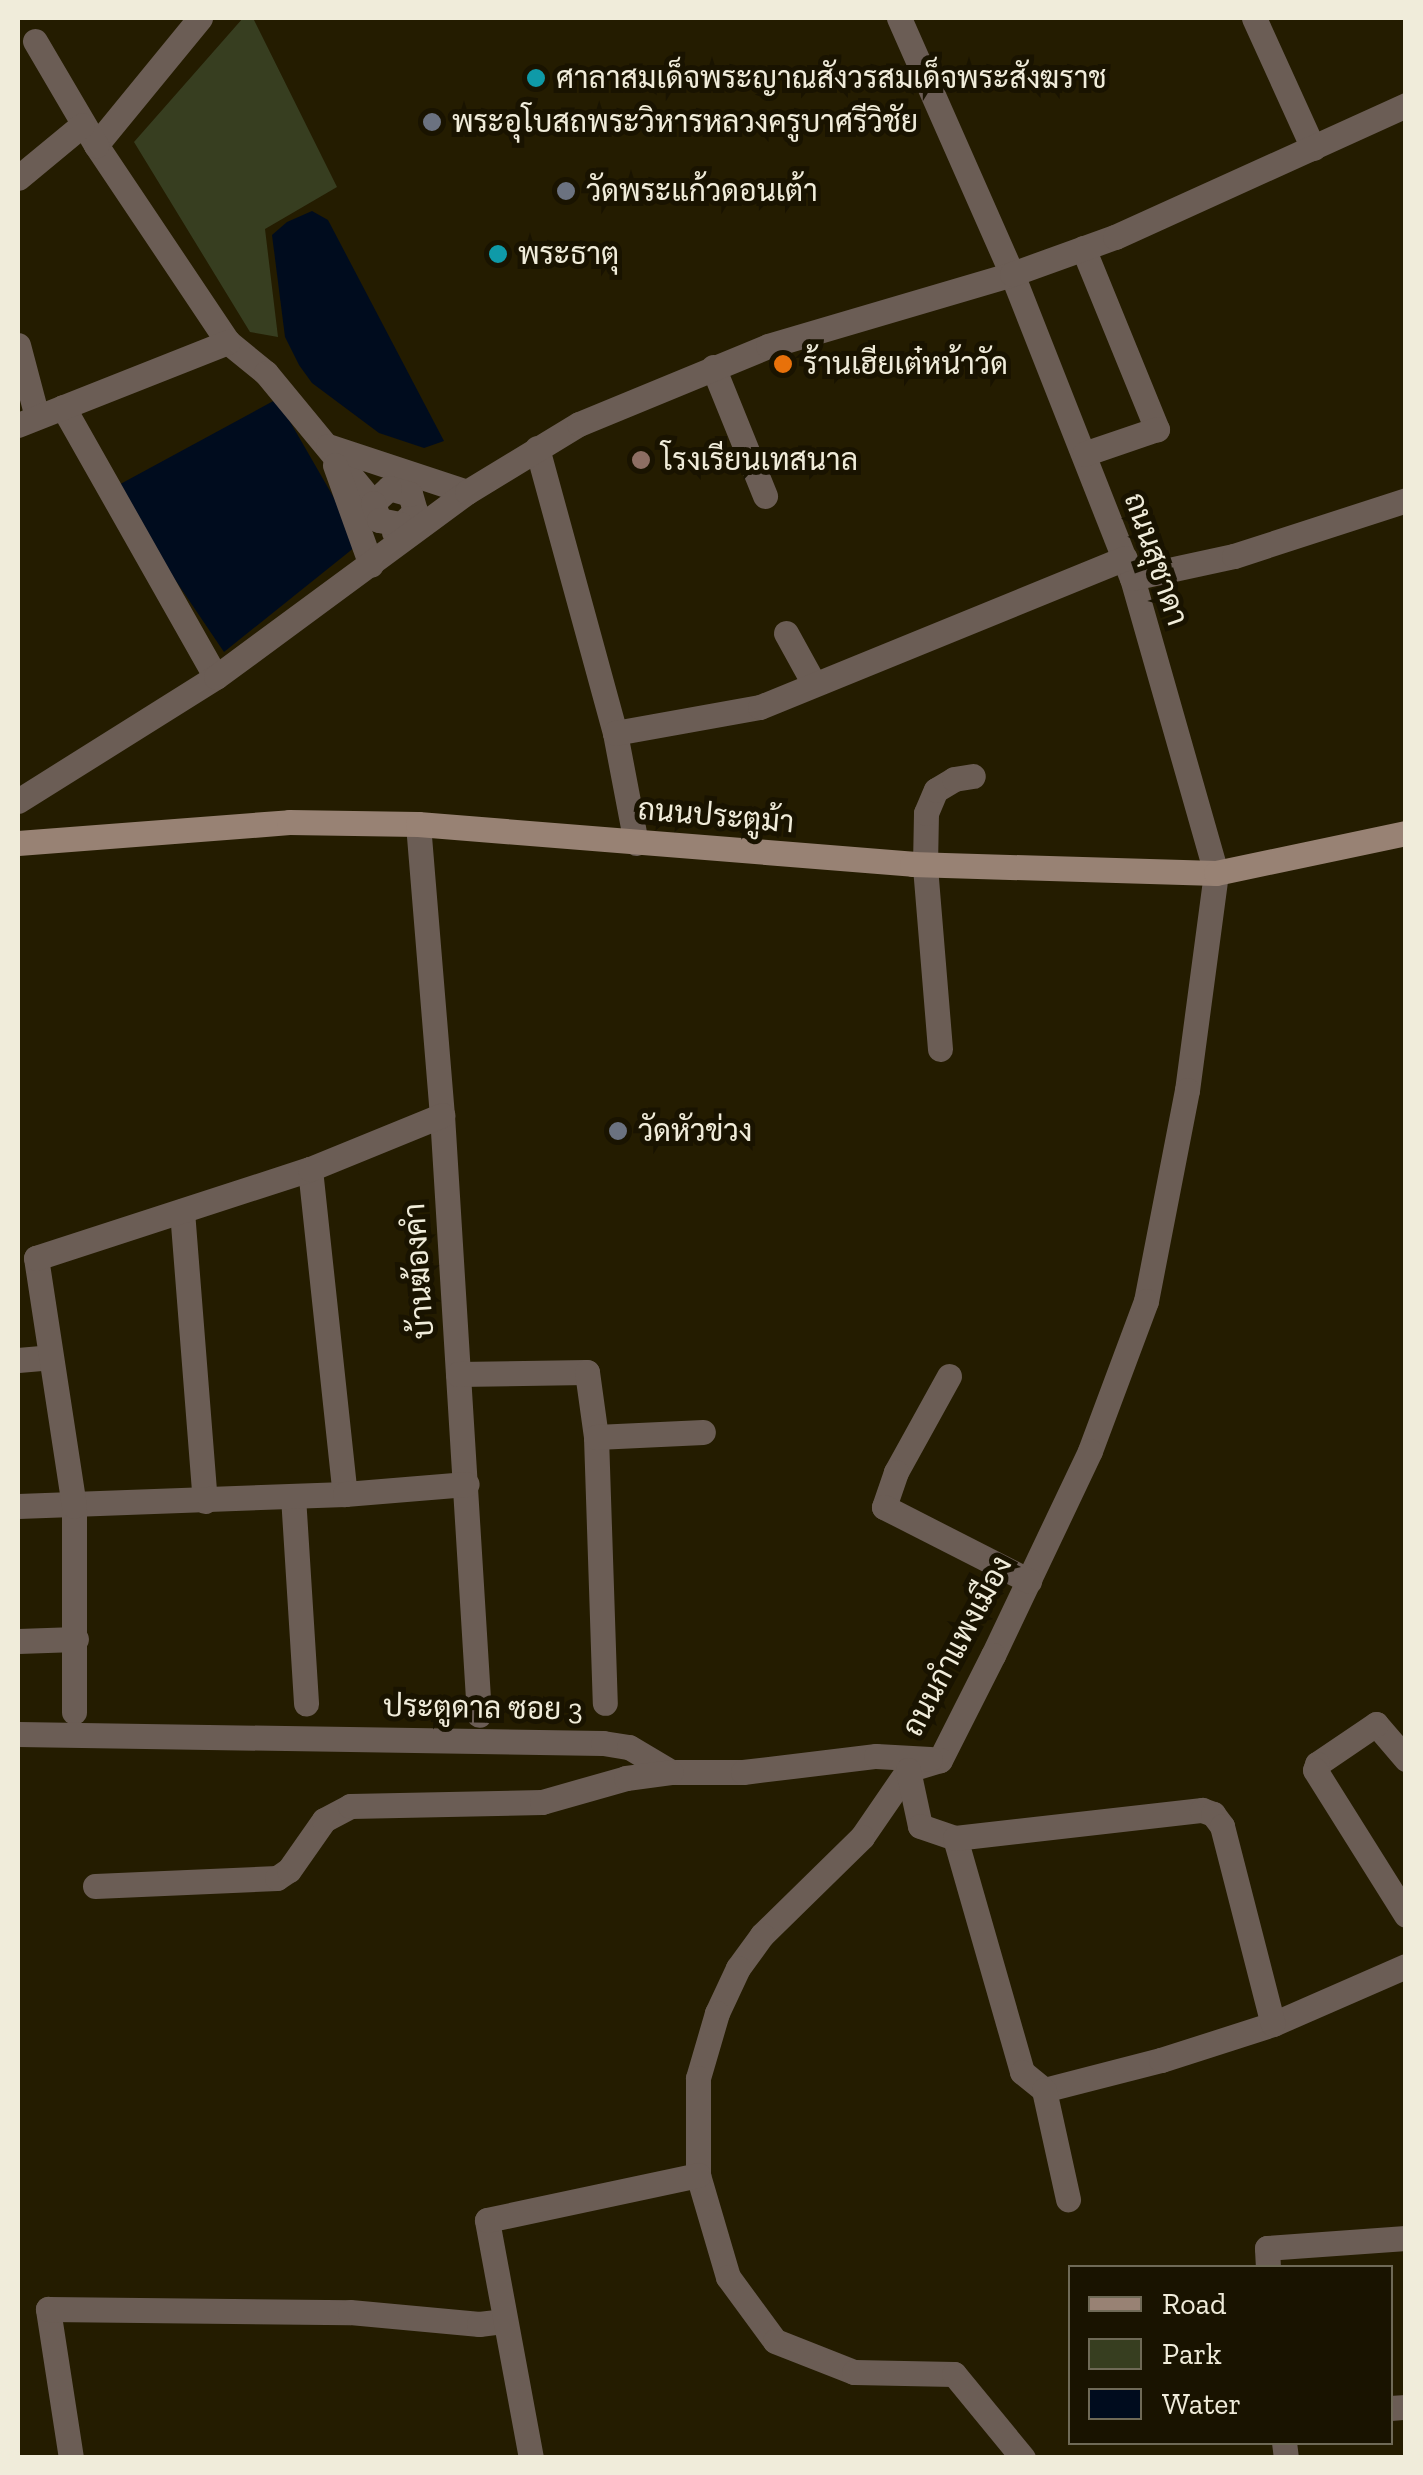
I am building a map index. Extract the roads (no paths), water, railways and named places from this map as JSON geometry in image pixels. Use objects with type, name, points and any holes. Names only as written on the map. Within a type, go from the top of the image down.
[{"type":"main road","name":"ถนนประตูม้า","points":[[18,843],[289,822],[418,824],[926,865],[1216,873],[1406,833]]},
{"type":"street","points":[[18,178],[89,135],[200,18]]},
{"type":"street","name":"ถนนสุชาดา","points":[[898,18],[1012,274],[1128,568],[1216,873]]},
{"type":"street","points":[[1254,18],[1314,148]]},
{"type":"street","points":[[36,41],[89,135],[228,342],[266,373],[328,446],[395,507]]},
{"type":"street","points":[[19,798],[216,677],[467,492],[579,424],[713,367],[1012,274],[1082,248],[1406,105]]},
{"type":"street","points":[[1082,248],[1157,430],[1084,454]]},
{"type":"street","points":[[18,345],[27,421],[228,342]]},
{"type":"street","points":[[713,367],[765,496]]},
{"type":"street","points":[[62,406],[216,677]]},
{"type":"street","points":[[328,446],[467,492]]},
{"type":"street","points":[[328,446],[372,565]]},
{"type":"street","points":[[537,448],[615,733],[636,843]]},
{"type":"street","points":[[395,507],[467,492]]},
{"type":"street","points":[[615,733],[760,708],[814,684],[1128,568],[1234,556],[1406,500]]},
{"type":"street","points":[[372,565],[395,507]]},
{"type":"street","points":[[786,633],[814,684]]},
{"type":"street","points":[[940,1049],[926,865],[931,795],[954,779],[973,776]]},
{"type":"street","name":"บ้านฆ้องคำ","points":[[418,824],[442,1116],[479,1714]]},
{"type":"street","name":"ถนนกำแพงเมือง","points":[[954,1838],[920,1826],[908,1770],[940,1760],[1090,1451],[1146,1301],[1187,1090],[1216,873]]},
{"type":"street","points":[[74,1712],[74,1506],[36,1258],[310,1170],[442,1116]]},
{"type":"street","points":[[310,1170],[345,1494]]},
{"type":"street","points":[[182,1210],[205,1501]]},
{"type":"street","points":[[18,1360],[50,1358]]},
{"type":"street","points":[[458,1374],[583,1370],[590,1382],[596,1438],[605,1703]]},
{"type":"street","points":[[950,1376],[896,1472],[884,1507],[1028,1580]]},
{"type":"street","points":[[596,1438],[703,1432]]},
{"type":"street","points":[[18,1506],[205,1501],[466,1484]]},
{"type":"street","points":[[293,1496],[306,1704]]},
{"type":"street","points":[[18,1641],[76,1639]]},
{"type":"street","points":[[1406,1758],[1376,1724],[1317,1764],[1315,1770],[1406,1915]]},
{"type":"street","name":"ประตูดาล ซอย 3","points":[[18,1734],[604,1742],[629,1747],[671,1772]]},
{"type":"street","points":[[95,1886],[276,1878],[289,1870],[308,1836],[324,1820],[350,1806],[542,1802],[626,1778],[671,1772],[743,1772],[876,1756],[940,1760]]},
{"type":"street","points":[[908,1770],[862,1838],[762,1934],[738,1968],[717,2013],[698,2078],[698,2174],[728,2277],[775,2341],[854,2372],[954,2374],[1016,2447]]},
{"type":"street","points":[[1068,2199],[1044,2090],[1022,2072],[954,1838],[1202,1810],[1213,1814],[1222,1826],[1273,2024]]},
{"type":"street","points":[[1044,2090],[1160,2060],[1273,2024],[1404,1970]]},
{"type":"street","points":[[531,2458],[486,2220],[698,2174]]},
{"type":"street","points":[[1268,2265],[1267,2248],[1406,2238]]},
{"type":"street","points":[[71,2458],[48,2309],[332,2311],[479,2324],[503,2321]]},
{"type":"water","points":[[312,211],[328,220],[444,441],[424,448],[379,433],[312,383],[299,365],[285,337],[272,235],[287,222]]},
{"type":"water","points":[[277,399],[360,543],[224,652],[113,488]]},
{"type":"place","name":"ศาลาสมเด็จพระญาณสังวรสมเด็จพระสังฆราช","points":[[536,78]]},
{"type":"place","name":"พระอุโบสถพระวิหารหลวงครูบาศรีวิชัย","points":[[432,122]]},
{"type":"place","name":"วัดพระแก้วดอนเต้า","points":[[566,191]]},
{"type":"place","name":"พระธาตุ","points":[[498,254]]},
{"type":"place","name":"ร้านเฮียเต๋หน้าวัด","points":[[783,364]]},
{"type":"place","name":"โรงเรียนเทสนาล","points":[[641,460]]},
{"type":"place","name":"วัดหัวข่วง","points":[[618,1131]]}]
